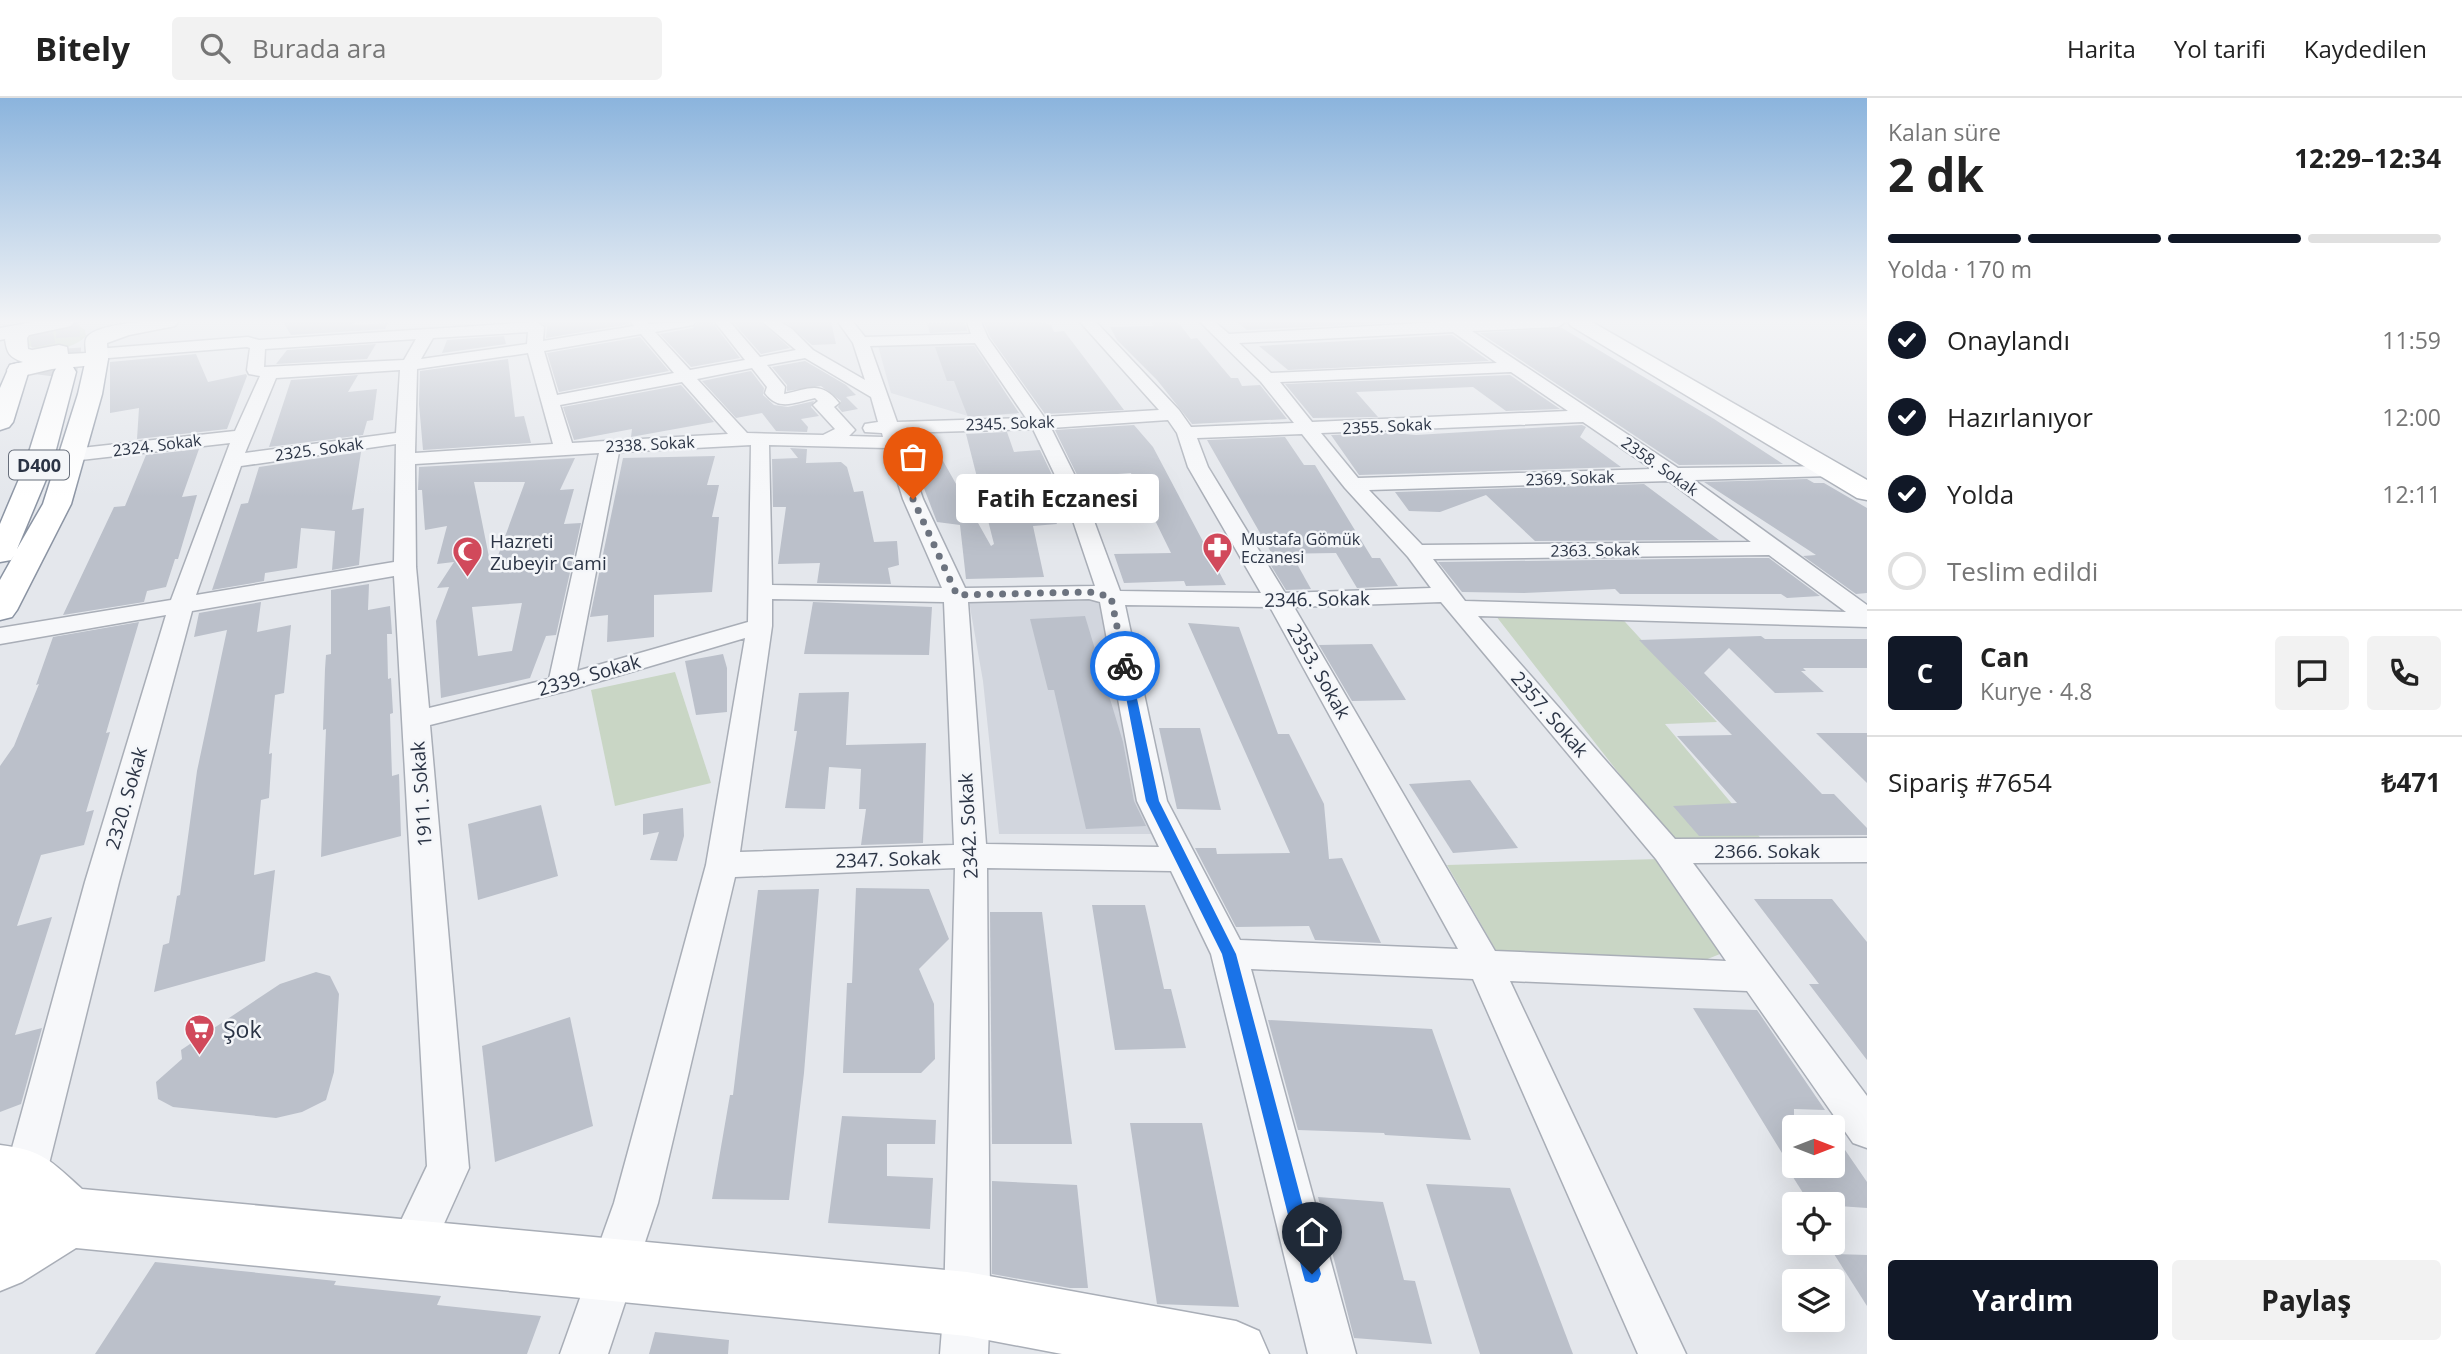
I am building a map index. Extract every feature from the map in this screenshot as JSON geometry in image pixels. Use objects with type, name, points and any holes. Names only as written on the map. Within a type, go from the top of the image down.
[{"type":"main road","points":[[0,422],[10,381]]},
{"type":"main road","name":"D400","points":[[0,505],[24,453],[18,381]]},
{"type":"main road","name":"D400","points":[[0,553],[14,527],[45,451],[24,381]]},
{"type":"main road","points":[[0,610],[57,504],[90,394],[91,381]]},
{"type":"main road","points":[[1678,381],[1867,492]]},
{"type":"main road","points":[[14,1223],[409,1250],[613,1270],[965,1329],[1236,1354]]},
{"type":"street","name":"2320. Sokak","points":[[14,1223],[102,882],[181,605],[237,448],[266,381]]},
{"type":"street","name":"1911. Sokak","points":[[406,381],[405,567],[449,1168],[409,1250]]},
{"type":"street","points":[[544,381],[564,449]]},
{"type":"street","points":[[551,401],[655,381]]},
{"type":"street","points":[[584,1354],[636,1203],[722,864],[761,609],[751,440],[690,381]]},
{"type":"street","points":[[771,381],[776,387],[774,393],[780,400],[819,392],[830,402],[822,405],[846,430],[827,441]]},
{"type":"street","points":[[854,381],[879,395]]},
{"type":"street","name":"2342. Sokak","points":[[873,381],[913,499],[957,595],[956,621],[971,856],[965,1329]]},
{"type":"street","points":[[1011,381],[1039,423],[1073,494],[1111,597],[1153,801],[1229,954],[1332,1354]]},
{"type":"street","name":"2353. Sokak","points":[[1141,381],[1180,424],[1198,467],[1303,640],[1485,965],[1662,1354]]},
{"type":"street","name":"2357. Sokak","points":[[1269,381],[1352,484],[1416,552],[1458,608],[1667,851],[1861,1111]]},
{"type":"street","name":"2358. Sokak","points":[[1535,381],[1674,475],[1867,618]]},
{"type":"street","name":"2355. Sokak","points":[[1180,424],[1310,429],[1589,416]]},
{"type":"street","name":"2345. Sokak","points":[[846,430],[891,435],[1039,423],[1180,424]]},
{"type":"street","name":"2338. Sokak","points":[[406,448],[564,449],[751,440],[827,441],[891,435]]},
{"type":"street","points":[[561,684],[604,467],[611,446]]},
{"type":"street","name":"2324. Sokak","points":[[72,455],[237,448]]},
{"type":"street","name":"2325. Sokak","points":[[237,448],[406,448]]},
{"type":"street","name":"2369. Sokak","points":[[1352,484],[1830,470]]},
{"type":"street","name":"2363. Sokak","points":[[1416,552],[1773,548]]},
{"type":"street","points":[[0,636],[405,567]]},
{"type":"street","name":"2346. Sokak","points":[[761,609],[957,595],[1090,592],[1111,597],[1277,600],[1448,595],[1458,608],[1867,618]]},
{"type":"street","name":"2339. Sokak","points":[[415,720],[561,684],[761,609]]},
{"type":"street","name":"2366. Sokak","points":[[1667,851],[1867,850]]},
{"type":"street","name":"2347. Sokak","points":[[722,864],[971,856],[1180,859]]},
{"type":"street","points":[[1229,954],[1759,977]]},
{"type":"shaded area","points":[[888,381],[999,381],[1017,414],[968,416],[891,393]]},
{"type":"shaded area","points":[[1100,596],[1177,834],[999,834],[983,681],[969,601]]},
{"type":"green space","points":[[1492,611],[1615,611],[1717,722],[1665,724],[1764,842],[1675,845]]},
{"type":"green space","points":[[675,672],[711,783],[615,806],[591,690]]},
{"type":"green space","points":[[1659,859],[1718,944],[1720,954],[1705,960],[1497,952],[1447,865]]},
{"type":"building","points":[[110,381],[245,381],[227,429],[137,439],[139,408],[110,413]]},
{"type":"building","points":[[291,381],[355,381],[348,392],[377,389],[373,420],[367,421],[363,435],[269,447]]},
{"type":"building","points":[[420,381],[511,381],[515,417],[524,416],[531,443],[423,450]]},
{"type":"building","points":[[555,381],[619,381],[559,392]]},
{"type":"building","points":[[702,381],[758,381],[764,388],[763,395],[774,405],[788,407],[814,401],[811,407],[819,416],[801,419],[808,427],[807,432],[776,431],[762,413],[736,418]]},
{"type":"building","points":[[783,381],[839,381],[856,395],[846,397],[858,409],[842,412],[838,407],[841,401],[821,386],[787,391]]},
{"type":"building","points":[[947,381],[997,381],[1019,413],[968,417],[954,381]]},
{"type":"building","points":[[1021,381],[1102,381],[1124,410],[1045,414]]},
{"type":"building","points":[[1157,381],[1239,381],[1242,386],[1260,385],[1287,419],[1192,424]]},
{"type":"building","points":[[1370,381],[1518,381],[1560,409],[1506,411],[1473,387],[1356,392],[1378,417],[1313,418],[1285,384]]},
{"type":"building","points":[[1552,381],[1650,381],[1783,464],[1679,465]]},
{"type":"building","points":[[681,385],[714,422],[631,437],[632,429],[574,440],[563,407]]},
{"type":"building","points":[[1134,425],[1153,447],[1226,585],[1186,586],[1184,581],[1124,583],[1114,554],[1171,553],[1147,504],[1141,505],[1131,473],[1078,477],[1055,430]]},
{"type":"building","points":[[1582,425],[1586,427],[1580,437],[1621,467],[1359,475],[1331,435],[1416,435]]},
{"type":"building","points":[[1007,432],[1014,452],[1040,450],[1054,479],[1041,480],[1051,499],[1045,500],[1057,524],[1033,526],[1044,577],[966,579],[960,525],[937,522],[905,439],[929,436],[991,546],[994,544],[966,434]]},
{"type":"building","points":[[1285,437],[1304,465],[1315,465],[1372,558],[1380,558],[1398,586],[1357,588],[1336,553],[1272,554],[1207,440]]},
{"type":"building","points":[[790,448],[807,449],[806,463],[841,462],[847,467],[854,492],[863,491],[874,542],[897,541],[899,565],[888,568],[891,584],[817,583],[820,563],[778,564],[786,507],[773,507],[772,459],[798,458]]},
{"type":"building","points":[[199,449],[182,497],[197,495],[178,559],[175,559],[166,587],[147,591],[144,602],[63,615],[114,507],[125,506],[146,455]]},
{"type":"building","points":[[361,452],[352,510],[364,508],[359,565],[332,570],[335,531],[301,528],[297,568],[265,573],[264,581],[212,590],[241,504],[248,503],[259,467]]},
{"type":"building","points":[[715,456],[707,485],[719,485],[712,517],[719,517],[712,592],[654,595],[654,637],[607,642],[608,615],[590,617],[623,458]]},
{"type":"building","points":[[575,458],[560,490],[574,489],[564,524],[581,523],[556,635],[546,636],[530,678],[441,698],[436,621],[449,587],[437,588],[454,562],[437,564],[447,526],[425,530],[422,490],[418,490],[419,467]],"holes":[[[474,482],[525,482],[492,572]],[[522,603],[512,651],[478,656],[472,607]]]},
{"type":"building","points":[[1807,479],[1814,483],[1824,483],[1867,508],[1867,593],[1856,594],[1803,556],[1816,555],[1704,482]]},
{"type":"building","points":[[1644,484],[1719,540],[1535,541],[1486,495],[1440,512],[1409,511],[1395,492]]},
{"type":"building","points":[[1769,558],[1820,596],[1787,598],[1781,594],[1620,594],[1615,589],[1524,593],[1462,592],[1438,562]]},
{"type":"building","points":[[1270,564],[1297,564],[1311,589],[1286,590]]},
{"type":"building","points":[[369,584],[368,610],[390,606],[392,634],[387,634],[388,679],[391,678],[393,713],[390,714],[392,776],[399,774],[401,836],[321,857],[326,729],[323,730],[325,669],[326,655],[331,654],[331,590]]},
{"type":"building","points":[[261,602],[257,632],[291,625],[284,693],[275,695],[269,754],[272,753],[269,798],[261,800],[254,875],[275,870],[265,961],[154,992],[163,945],[169,943],[177,896],[180,895],[197,771],[227,630],[194,637],[199,613]]},
{"type":"building","points":[[813,602],[932,607],[929,655],[804,654]]},
{"type":"building","points":[[1085,616],[1123,742],[1134,801],[1146,826],[1086,829],[1054,690],[1048,690],[1030,619]]},
{"type":"building","points":[[139,622],[86,812],[94,810],[84,845],[41,855],[17,926],[52,917],[15,1035],[42,1028],[21,1104],[0,1112],[0,766],[14,746],[39,684],[36,685],[53,637]]},
{"type":"building","points":[[1188,623],[1239,627],[1278,734],[1289,734],[1324,804],[1329,859],[1342,858],[1381,943],[1315,940],[1309,926],[1236,927],[1195,848],[1216,848],[1217,854],[1290,853]]},
{"type":"building","points":[[1761,636],[1765,639],[1867,639],[1867,668],[1803,668],[1806,671],[1801,671],[1824,692],[1775,693],[1729,648],[1704,673],[1822,794],[1834,794],[1867,828],[1867,835],[1699,836],[1673,806],[1737,803],[1677,736],[1732,735],[1639,640]]},
{"type":"building","points":[[1372,644],[1406,700],[1352,701],[1319,645]]},
{"type":"building","points":[[723,654],[727,668],[727,712],[696,715],[685,661]]},
{"type":"building","points":[[849,692],[846,745],[926,743],[923,843],[861,845],[866,809],[859,809],[861,769],[829,767],[825,809],[785,808],[797,731],[794,731],[799,693]]},
{"type":"building","points":[[1159,728],[1200,728],[1221,810],[1177,809]]},
{"type":"building","points":[[1816,733],[1867,733],[1867,783]]},
{"type":"building","points":[[1470,780],[1518,848],[1453,853],[1409,784]]},
{"type":"building","points":[[541,805],[558,876],[478,900],[468,824]]},
{"type":"building","points":[[683,808],[684,836],[677,861],[650,860],[659,832],[643,835],[643,814]]},
{"type":"building","points":[[856,888],[929,889],[949,939],[919,969],[934,1004],[935,1059],[921,1073],[843,1073],[847,983],[852,983]]},
{"type":"building","points":[[819,889],[804,1073],[789,1200],[712,1199],[730,1095],[733,1095],[758,890]]},
{"type":"building","points":[[1754,899],[1832,899],[1867,942],[1867,1060],[1809,984],[1819,984]]},
{"type":"building","points":[[1092,905],[1145,905],[1164,989],[1171,989],[1186,1048],[1115,1050]]},
{"type":"building","points":[[990,912],[1042,912],[1072,1144],[992,1144]]},
{"type":"building","points":[[316,972],[330,976],[339,994],[334,1072],[326,1100],[302,1112],[276,1118],[173,1107],[158,1099],[156,1082],[182,1059],[181,1050],[280,984]]},
{"type":"building","points":[[1693,1008],[1757,1010],[1825,1110],[1794,1109],[1794,1115],[1782,1115],[1782,1153]]},
{"type":"building","points":[[570,1017],[593,1126],[495,1162],[482,1046]]},
{"type":"building","points":[[1268,1020],[1432,1029],[1471,1140],[1298,1130]]},
{"type":"building","points":[[842,1116],[936,1120],[935,1144],[887,1144],[887,1176],[933,1178],[930,1229],[828,1223]]},
{"type":"building","points":[[1130,1123],[1202,1123],[1239,1307],[1157,1304]]},
{"type":"building","points":[[1845,1150],[1867,1182],[1867,1208],[1845,1206],[1845,1192],[1802,1192],[1794,1178],[1845,1178]]},
{"type":"building","points":[[992,1181],[1077,1185],[1088,1288],[1070,1288],[992,1274]]},
{"type":"building","points":[[1426,1184],[1510,1188],[1573,1354],[1480,1354]]},
{"type":"building","points":[[1318,1197],[1383,1202],[1404,1280],[1415,1281],[1432,1344],[1354,1338]]},
{"type":"building","points":[[1835,1255],[1867,1255],[1867,1306],[1845,1269]]},
{"type":"building","points":[[155,1262],[336,1281],[334,1285],[441,1296],[437,1305],[541,1316],[527,1354],[95,1354]]},
{"type":"building","points":[[655,1332],[729,1340],[728,1354],[649,1354]]},
{"type":"way so far","points":[[913,499],[957,595],[1090,592],[1111,597],[1125,666]]},
{"type":"place","name":"Fatih Eczanesi","points":[[913,499]]},
{"type":"place","name":"Mustafa Gömük Eczanesi","points":[[1218,575]]},
{"type":"place","name":"Hazreti Zubeyir Cami","points":[[467,579]]},
{"type":"place","name":"Şok","points":[[200,1056]]},
{"type":"route","points":[[1125,666],[1153,801],[1229,954],[1312,1274]]}]
